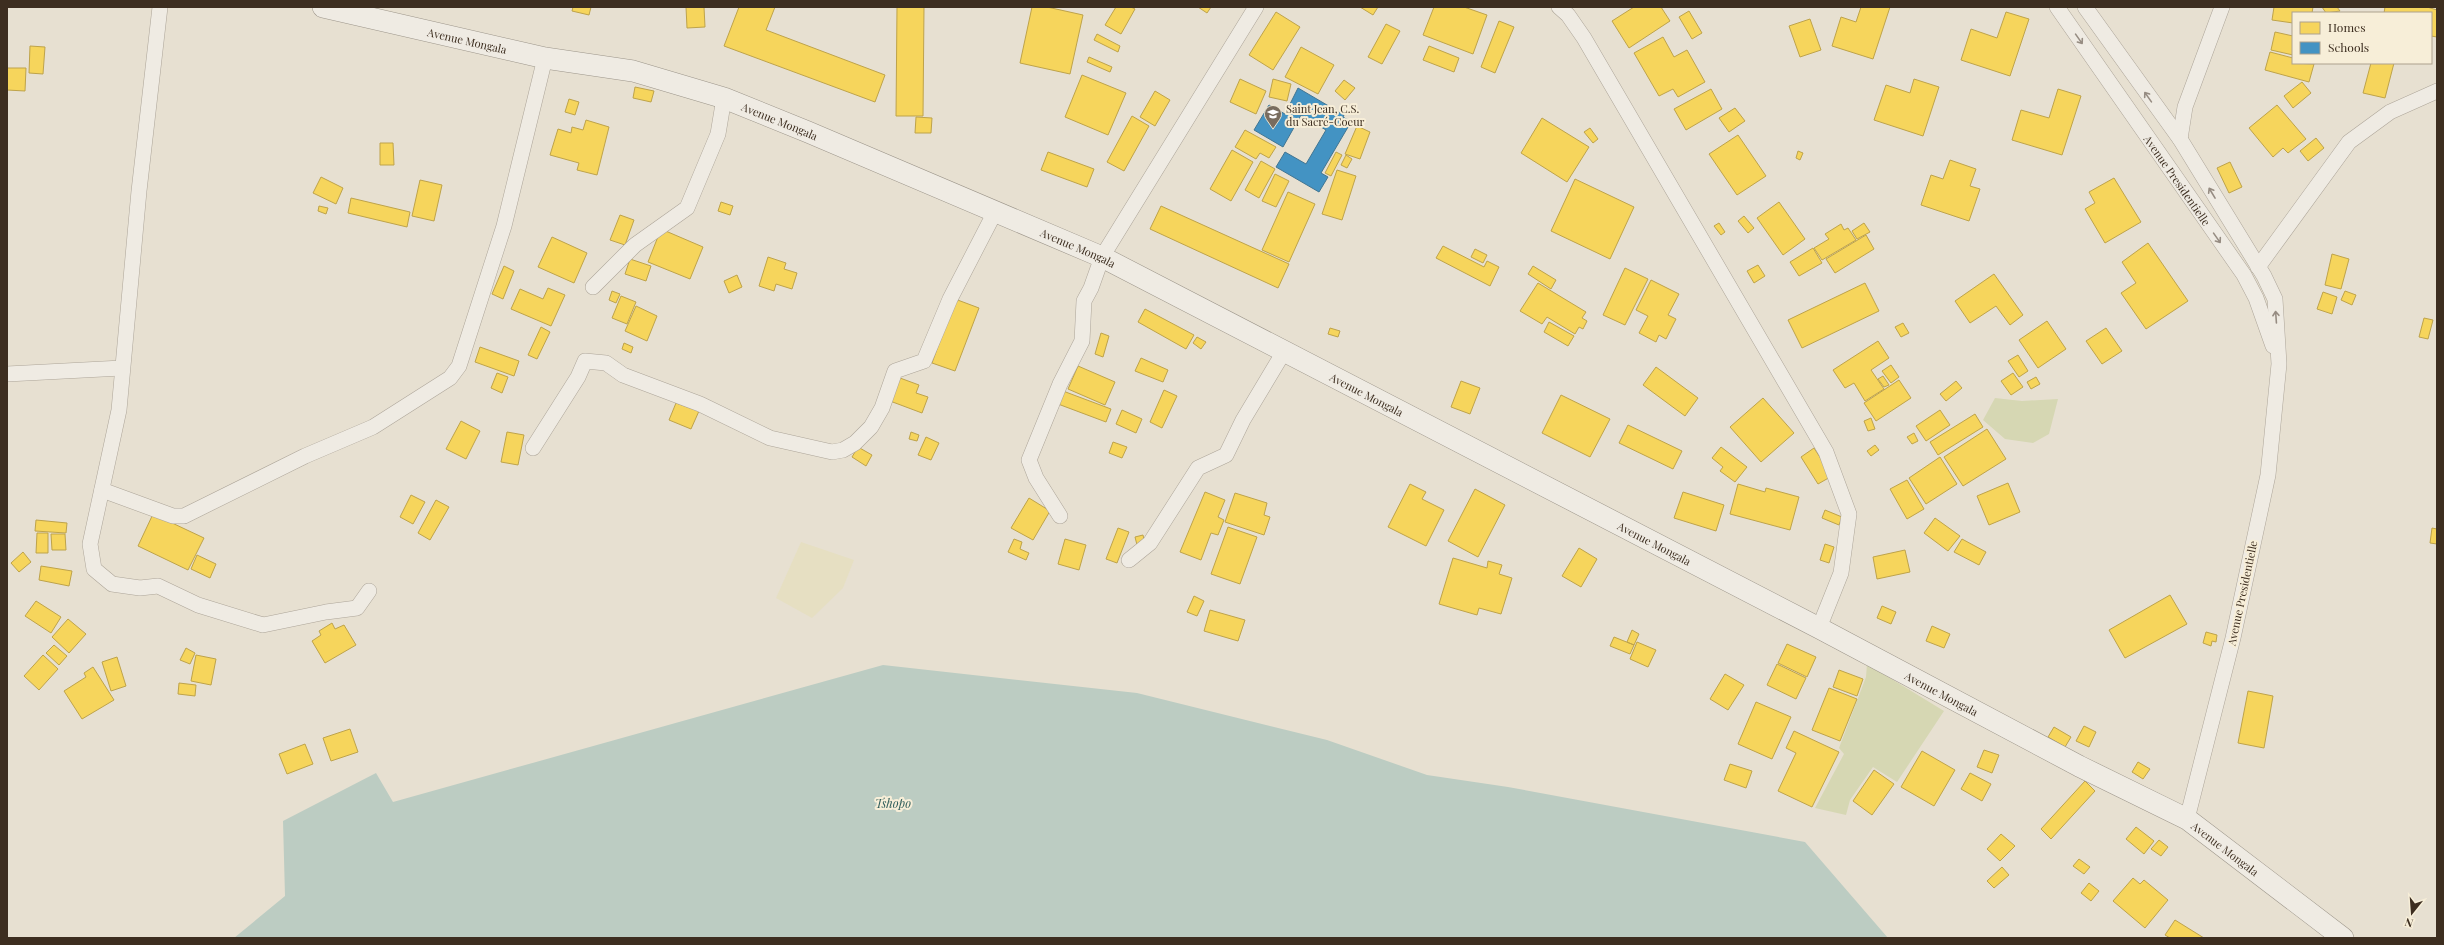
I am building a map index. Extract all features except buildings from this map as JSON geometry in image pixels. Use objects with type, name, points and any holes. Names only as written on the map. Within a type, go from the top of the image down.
[{"type":"street","points":[[160,7],[118,410],[90,544],[94,569],[112,584],[140,588],[158,586],[198,605],[262,625],[326,612],[357,608],[369,591]]},
{"type":"street","name":"Avenue Mongala","points":[[323,7],[545,58],[633,71],[724,98],[996,210],[1102,257],[1285,350],[1819,628],[2079,766],[2187,819],[2343,938]]},
{"type":"street","points":[[1060,516],[1036,478],[1029,460],[1060,384],[1082,341],[1084,301],[1091,288],[1102,257],[1256,7]]},
{"type":"street","points":[[1558,7],[1568,15],[1584,38],[1826,452],[1849,514],[1841,573],[1819,628]]},
{"type":"street","name":"Avenue Presidentielle","points":[[2057,7],[2244,275],[2256,298],[2279,364]]},
{"type":"street","name":"Avenue Presidentielle","points":[[2085,7],[2180,139],[2258,267],[2275,299],[2279,364],[2268,475],[2233,638],[2187,819]]},
{"type":"street","points":[[2180,139],[2185,107],[2222,7]]},
{"type":"street","points":[[102,490],[173,516],[184,516],[305,456],[373,427],[437,388],[450,378],[459,366],[504,226],[545,58]]},
{"type":"street","points":[[2258,267],[2349,142],[2390,112],[2437,91]]},
{"type":"street","points":[[593,287],[635,245],[687,208],[718,134],[724,98]]},
{"type":"street","points":[[2140,125],[2163,117]]},
{"type":"street","points":[[533,448],[578,377],[585,361],[606,363],[623,375],[700,404],[770,438],[832,452],[843,450],[855,443],[871,427],[882,408],[895,371],[924,361],[950,299],[996,210]]},
{"type":"street","points":[[1129,560],[1150,542],[1198,468],[1226,455],[1243,420],[1285,350]]},
{"type":"street","points":[[7,374],[122,368]]},
{"type":"shaded area","points":[[801,542],[854,560],[843,588],[812,618],[776,598]]},
{"type":"green space","points":[[1995,398],[2022,401],[2058,399],[2049,434],[2033,443],[2005,439],[1983,420]]},
{"type":"green space","points":[[1867,664],[1944,711],[1897,782],[1873,767],[1850,800],[1846,815],[1815,808],[1844,754],[1839,748],[1866,677]]},
{"type":"water","name":"Tshopo","points":[[883,665],[1137,693],[1327,740],[1427,775],[1508,787],[1805,842],[1888,938],[234,938],[285,896],[283,821],[376,773],[393,802]]},
{"type":"place","name":"Saint Jean, C.S. du Sacré-Coeur","points":[[1273,129]]}]
